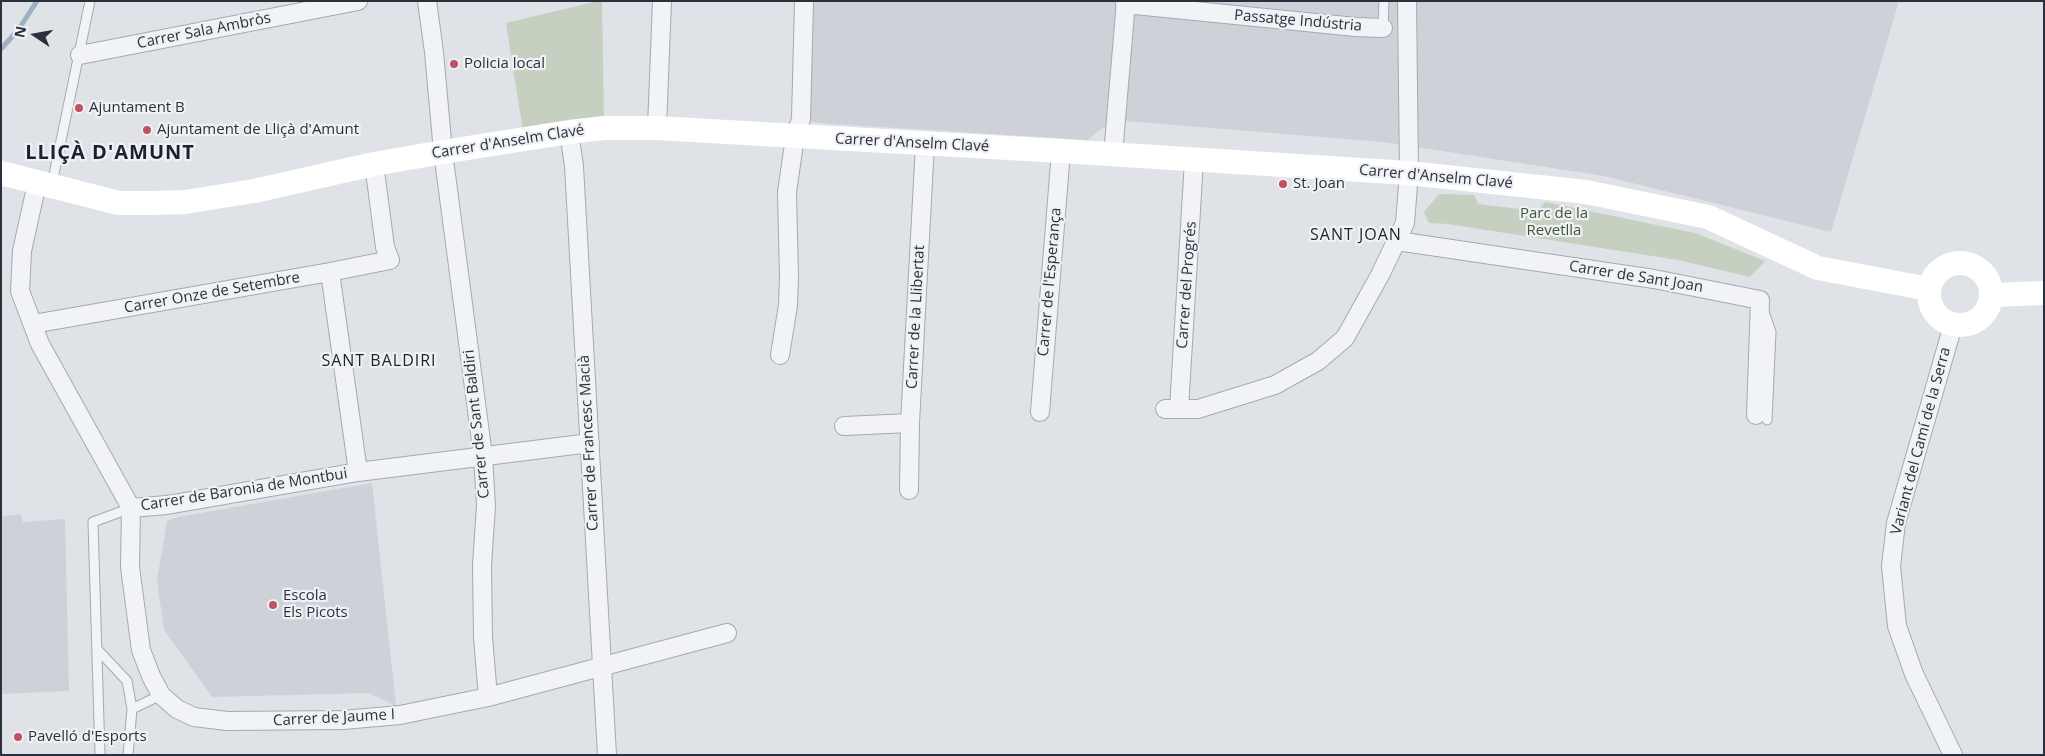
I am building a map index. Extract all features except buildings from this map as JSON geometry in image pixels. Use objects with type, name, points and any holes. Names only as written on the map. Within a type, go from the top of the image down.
[{"type":"street","name":"Carrer Sala Ambròs","points":[[80,55],[358,1]]},
{"type":"street","name":"Carrer de Sant Baldiri","points":[[427,1],[434,52],[442,152],[482,456],[486,506],[482,565],[483,637],[488,697]]},
{"type":"street","points":[[657,128],[662,1]]},
{"type":"street","points":[[780,355],[788,304],[789,277],[786,192],[795,137],[801,119],[804,1]]},
{"type":"street","points":[[1398,241],[1405,222],[1409,173],[1407,1]]},
{"type":"street","points":[[1113,155],[1126,3]]},
{"type":"street","name":"Passatge Indústria","points":[[1126,3],[1356,27],[1383,28]]},
{"type":"street","name":"Carrer d'Anselm Clavé","points":[[1,173],[119,203],[185,202],[254,190],[374,164],[604,128],[657,128],[1061,151],[1409,173],[1586,192],[1708,217],[1818,268],[1929,289]]},
{"type":"street","name":"Carrer de Francesc Macià","points":[[570,132],[574,166],[607,755]]},
{"type":"street","name":"Carrer de la Llibertat","points":[[909,490],[910,423],[925,144]]},
{"type":"street","name":"Carrer de l'Esperança","points":[[1040,412],[1061,151]]},
{"type":"street","name":"Carrer del Progrés","points":[[1194,160],[1172,409],[1198,409],[1275,386],[1318,361],[1345,338],[1398,241]]},
{"type":"street","name":"Carrer Onze de Setembre","points":[[33,324],[390,260],[385,247],[374,164]]},
{"type":"street","name":"Carrer de Baronia de Montbui","points":[[44,185],[22,251],[20,291],[40,344],[131,508],[168,505],[358,472],[590,443]]},
{"type":"street","name":"Carrer de Sant Joan","points":[[1398,241],[1654,279],[1760,300],[1761,418]]},
{"type":"street","points":[[1958,263],[1970,264],[1981,271],[1988,280],[1992,295],[1989,308],[1983,317],[1973,324],[1963,326],[1953,325],[1938,317],[1930,304],[1929,289],[1935,276],[1944,267],[1958,263]]},
{"type":"street","points":[[330,272],[358,472]]},
{"type":"street","points":[[1992,295],[2044,293]]},
{"type":"street","name":"Variant del Camí de la Serra","points":[[1953,325],[1896,522],[1891,566],[1897,626],[1914,674],[1953,755]]},
{"type":"street","points":[[844,426],[910,423]]},
{"type":"street","name":"Carrer de Jaume I","points":[[131,508],[130,567],[141,650],[161,695],[177,710],[194,718],[227,721],[343,720],[400,715],[488,697],[727,634]]},
{"type":"lane","points":[[44,185],[80,55],[90,1]]},
{"type":"lane","name":"Passatge Indústria","points":[[1383,28],[1384,1]]},
{"type":"lane","points":[[100,755],[93,522],[131,508]]},
{"type":"lane","points":[[97,649],[127,681],[132,709],[128,755]]},
{"type":"lane","points":[[132,709],[161,695]]},
{"type":"shaded area","points":[[804,1],[1899,1],[1831,232],[1604,176],[1384,142],[1125,121],[1102,128],[1088,140],[818,123],[801,119]]},
{"type":"shaded area","name":"Escola Els Picots","points":[[372,483],[396,706],[369,693],[212,697],[164,630],[157,580],[167,521],[178,517]]},
{"type":"shaded area","points":[[21,514],[23,522],[65,519],[69,691],[1,694],[1,517]]},
{"type":"green space","points":[[602,1],[604,122],[523,131],[506,23]]},
{"type":"green space","name":"Parc de la Revetlla","points":[[1439,194],[1474,195],[1478,204],[1537,211],[1545,202],[1695,233],[1765,261],[1750,277],[1678,260],[1448,224],[1429,223],[1424,212]]},
{"type":"waterway","points":[[1,49],[19,29],[37,1]]},
{"type":"place","name":"Policia local","points":[[454,64]]},
{"type":"place","name":"Ajuntament B","points":[[79,108]]},
{"type":"place","name":"Ajuntament de Lliçà d'Amunt","points":[[147,130]]},
{"type":"place","name":"St. Joan","points":[[1283,184]]},
{"type":"place","name":"Escola Els Picots","points":[[273,605]]},
{"type":"place","name":"Pavelló d'Esports","points":[[18,737]]},
{"type":"district","name":"LLIÇÀ D'AMUNT","points":[[110,153]]},
{"type":"district","name":"SANT JOAN","points":[[1356,235]]},
{"type":"district","name":"SANT BALDIRI","points":[[379,361]]}]
